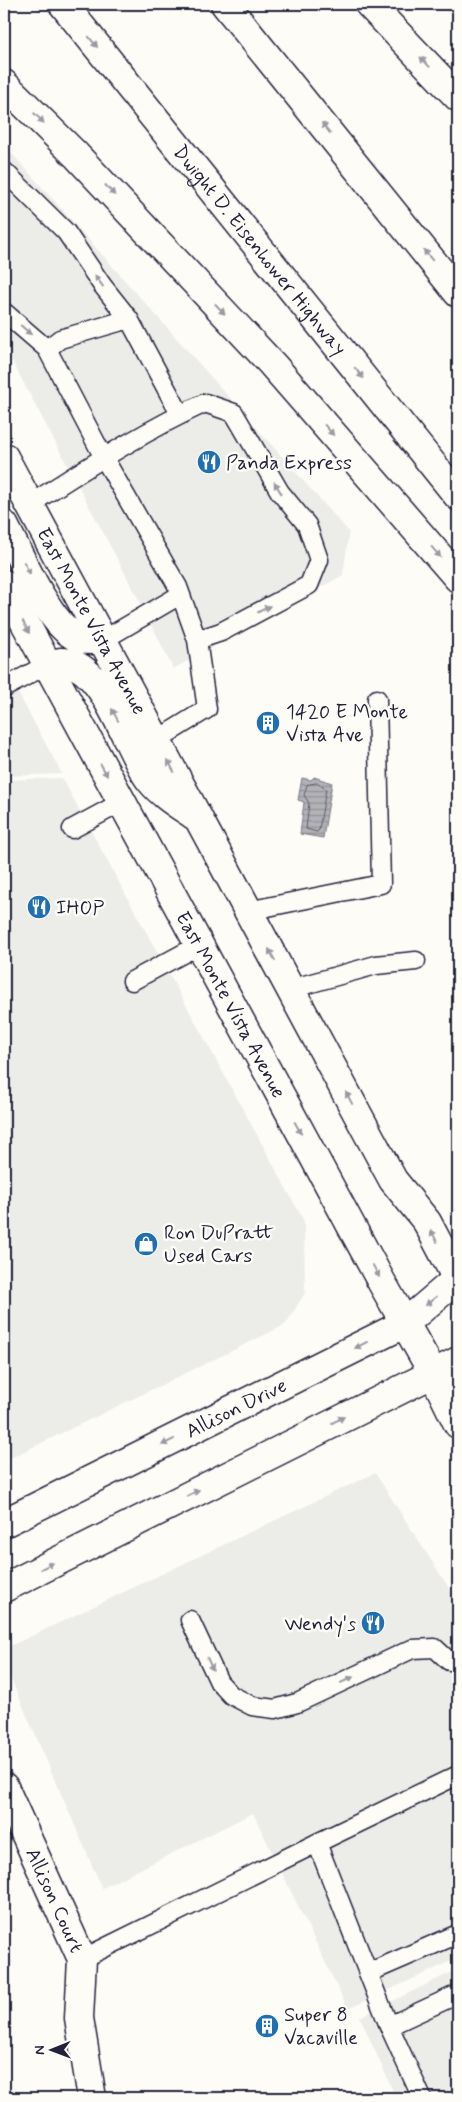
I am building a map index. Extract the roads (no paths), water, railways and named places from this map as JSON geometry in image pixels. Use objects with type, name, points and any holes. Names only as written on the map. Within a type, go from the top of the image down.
[{"type":"main road","name":"Dwight D. Eisenhower Highway","points":[[62,4],[458,496]]},
{"type":"main road","points":[[225,4],[458,293]]},
{"type":"main road","points":[[369,4],[458,97]]},
{"type":"main road","points":[[4,84],[76,155],[272,364],[458,578]]},
{"type":"main road","name":"East Monte Vista Avenue","points":[[4,457],[393,1180],[427,1222],[458,1279]]},
{"type":"main road","points":[[4,526],[50,613],[73,636],[83,639],[103,640]]},
{"type":"main road","name":"East Monte Vista Avenue","points":[[4,584],[46,665],[404,1324],[433,1373],[458,1424]]},
{"type":"main road","points":[[46,665],[63,662],[89,674],[101,689],[149,779],[166,797],[199,818]]},
{"type":"main road","name":"Allison Drive","points":[[4,1522],[404,1324],[458,1279]]},
{"type":"main road","points":[[4,1588],[458,1361]]},
{"type":"main road","name":"Allison Court","points":[[4,1787],[82,1959],[79,2018],[92,2098]]},
{"type":"lane","points":[[4,171],[66,232],[129,319],[180,414]]},
{"type":"lane","points":[[4,312],[47,349],[104,458],[178,587],[197,640],[207,709],[157,740]]},
{"type":"lane","points":[[47,349],[60,339],[129,319]]},
{"type":"lane","points":[[29,505],[104,458],[180,414],[205,403],[234,412],[280,492],[307,526],[319,560],[309,586],[221,632],[197,640]]},
{"type":"lane","points":[[103,640],[180,595]]},
{"type":"lane","points":[[4,688],[46,665]]},
{"type":"lane","points":[[248,911],[381,884],[377,699]]},
{"type":"lane","points":[[72,829],[122,802]]},
{"type":"lane","points":[[132,981],[199,945]]},
{"type":"lane","points":[[290,989],[376,964],[416,961]]},
{"type":"lane","points":[[190,1620],[219,1682],[231,1695],[252,1706],[275,1709],[296,1703],[412,1649],[435,1648],[449,1661]]},
{"type":"lane","points":[[82,1959],[458,1775]]},
{"type":"lane","points":[[317,1843],[389,2026],[422,2098]]},
{"type":"lane","points":[[368,1973],[458,1934]]},
{"type":"lane","points":[[389,2026],[458,1994]]},
{"type":"water","points":[[314,777],[332,783],[323,838],[300,834],[304,802],[298,800],[302,778],[311,780]]},
{"type":"place","name":"Panda Express","points":[[209,462]]},
{"type":"place","name":"1420 E Monte Vista Ave","points":[[268,723]]},
{"type":"place","name":"IHOP","points":[[39,907]]},
{"type":"place","name":"Ron DuPratt Used Cars","points":[[146,1244]]},
{"type":"place","name":"Wendy's","points":[[373,1623]]},
{"type":"place","name":"Super 8 Vacaville","points":[[267,2026]]}]
